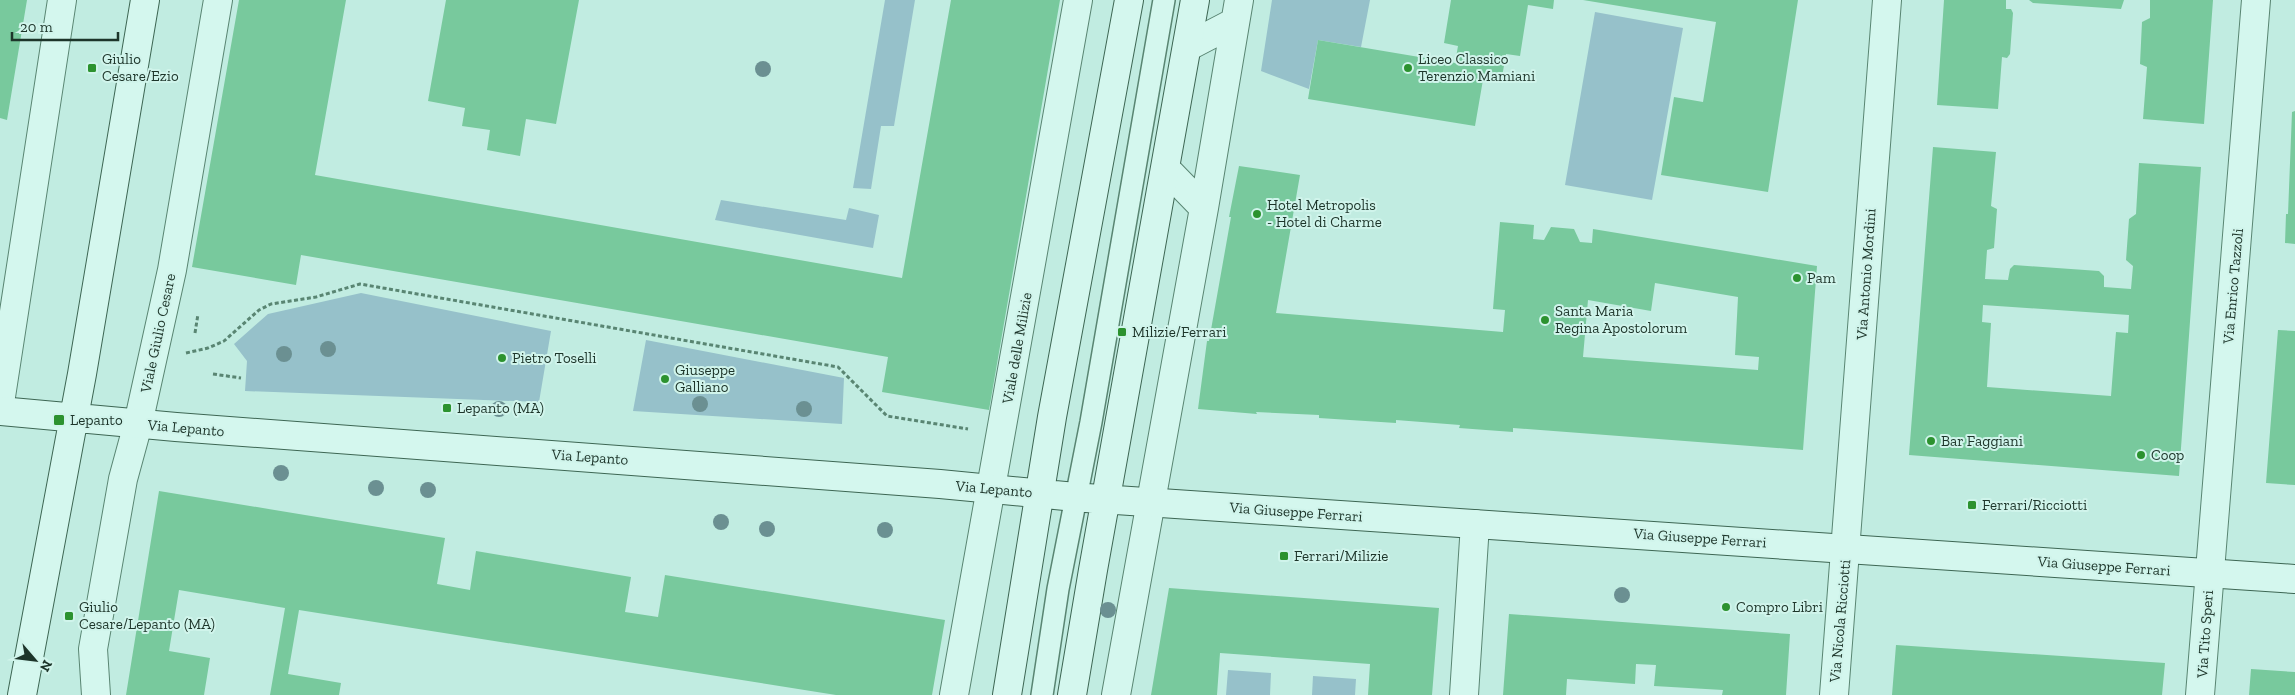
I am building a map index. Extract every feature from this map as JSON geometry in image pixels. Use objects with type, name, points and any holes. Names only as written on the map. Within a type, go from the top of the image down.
[{"type":"street","points":[[0,403],[62,0]]},
{"type":"street","points":[[22,695],[74,417],[145,0]]},
{"type":"street","name":"Viale Giulio Cesare","points":[[96,695],[93,649],[123,479],[138,424],[172,270],[218,0]]},
{"type":"street","name":"Viale delle Milizie","points":[[954,695],[1002,435],[1078,0]]},
{"type":"street","points":[[1006,695],[1041,493],[1052,417],[1129,0]]},
{"type":"street","points":[[1072,695],[1195,0]]},
{"type":"street","name":"Via Antonio Mordini","points":[[1846,547],[1887,0]]},
{"type":"street","name":"Via Enrico Tazzoli","points":[[2210,573],[2256,0]]},
{"type":"street","points":[[1187,47],[1237,11]]},
{"type":"street","points":[[1116,695],[1204,208],[1237,11]]},
{"type":"street","points":[[1166,169],[1204,208]]},
{"type":"street","name":"Via Lepanto","points":[[0,411],[138,424],[992,488],[1106,499]]},
{"type":"street","name":"Via Giuseppe Ferrari","points":[[1106,499],[1846,547],[2295,579]]},
{"type":"street","points":[[1464,695],[1475,524]]},
{"type":"street","name":"Via Nicola Ricciotti","points":[[1834,695],[1846,547]]},
{"type":"street","name":"Via Tito Speri","points":[[2200,695],[2210,573]]},
{"type":"lane","points":[[1042,695],[1058,589],[1078,496],[1164,0]]},
{"type":"path","points":[[184,363],[185,353],[208,348],[224,341],[259,310],[271,304],[316,297],[360,284],[838,367],[887,416],[1002,435]]},
{"type":"path","points":[[213,374],[241,378]]},
{"type":"shaded area","points":[[885,0],[915,0],[894,126],[881,126],[871,189],[853,188]]},
{"type":"shaded area","points":[[1272,0],[1370,0],[1361,47],[1318,40],[1309,89],[1261,71]]},
{"type":"shaded area","points":[[1595,12],[1683,28],[1652,200],[1565,185]]},
{"type":"shaded area","points":[[721,200],[846,220],[849,208],[879,215],[873,248],[715,220]]},
{"type":"shaded area","points":[[361,293],[551,331],[539,402],[245,391],[247,361],[234,344],[268,314]]},
{"type":"shaded area","points":[[646,340],[844,378],[842,424],[633,411]]},
{"type":"shaded area","points":[[1228,670],[1271,673],[1270,695],[1226,695]]},
{"type":"shaded area","points":[[1313,676],[1356,679],[1355,695],[1312,695]]},
{"type":"building","points":[[0,0],[27,0],[7,120],[0,118]]},
{"type":"building","points":[[239,0],[346,0],[315,175],[902,278],[951,0],[1060,0],[989,410],[882,392],[888,357],[301,255],[296,285],[192,267]]},
{"type":"building","points":[[446,0],[579,0],[556,124],[526,119],[520,156],[487,150],[490,130],[462,126],[465,108],[428,101]]},
{"type":"building","name":"Liceo Classico Terenzio Mamiani","points":[[1451,0],[1554,0],[1553,9],[1528,5],[1520,56],[1506,54],[1502,77],[1484,74],[1475,126],[1308,99],[1318,40],[1455,63],[1458,46],[1444,43]]},
{"type":"building","points":[[1583,0],[1798,0],[1768,192],[1661,175],[1674,97],[1703,102],[1716,22]]},
{"type":"building","points":[[1944,0],[2006,0],[2006,9],[2011,9],[2013,13],[2010,54],[2007,58],[2002,57],[1998,109],[1937,105]]},
{"type":"building","points":[[2029,0],[2124,0],[2121,9],[2033,3]]},
{"type":"building","points":[[2150,0],[2213,0],[2204,124],[2143,119],[2147,67],[2140,64],[2142,22],[2150,18]]},
{"type":"building","points":[[2295,111],[2295,244],[2285,243],[2292,112]]},
{"type":"building","points":[[1933,147],[1996,152],[1991,206],[1997,209],[1994,248],[1987,250],[1985,279],[2008,280],[2010,269],[2014,265],[2099,271],[2104,276],[2104,287],[2131,289],[2133,266],[2126,260],[2129,219],[2136,214],[2139,163],[2201,167],[2179,476],[1909,455]],"holes":[[[1983,305],[2129,315],[2128,333],[2116,332],[2111,396],[1987,387],[1991,323],[1982,322]]]},
{"type":"building","points":[[1239,166],[1300,175],[1276,313],[1503,332],[1505,310],[1493,309],[1500,222],[1534,225],[1533,239],[1544,240],[1551,227],[1574,229],[1580,242],[1592,243],[1593,229],[1817,266],[1803,450],[1513,428],[1513,432],[1459,428],[1460,425],[1396,420],[1396,423],[1319,418],[1319,415],[1256,412],[1257,414],[1198,409],[1207,341],[1209,341],[1231,217],[1229,217]],"holes":[[[1655,283],[1738,297],[1735,355],[1759,357],[1758,370],[1583,357],[1588,300],[1651,311]]]},
{"type":"building","points":[[2278,330],[2295,331],[2295,485],[2266,483]]},
{"type":"building","points":[[159,491],[445,538],[437,584],[470,590],[476,551],[631,577],[625,612],[658,617],[665,575],[945,620],[932,695],[836,695],[299,610],[288,674],[341,683],[339,695],[270,695],[285,608],[179,590],[169,651],[210,658],[204,695],[126,695]]},
{"type":"building","points":[[1169,588],[1439,608],[1432,695],[1368,695],[1370,664],[1220,653],[1217,695],[1151,695]]},
{"type":"building","points":[[1509,614],[1790,634],[1786,695],[1722,695],[1723,690],[1654,686],[1656,665],[1636,664],[1635,684],[1567,679],[1566,695],[1503,695]]},
{"type":"building","points":[[1896,645],[2165,663],[2162,695],[1892,695]]},
{"type":"building","points":[[2251,669],[2295,672],[2295,695],[2249,695]]},
{"type":"place","name":"Giulio Cesare/Ezio","points":[[92,68]]},
{"type":"place","name":"Liceo Classico Terenzio Mamiani","points":[[1408,68]]},
{"type":"place","name":"Hotel Metropolis - Hotel di Charme","points":[[1257,214]]},
{"type":"place","name":"Pam","points":[[1797,278]]},
{"type":"place","name":"Santa Maria Regina Apostolorum","points":[[1545,320]]},
{"type":"place","name":"Milizie/Ferrari","points":[[1122,332]]},
{"type":"place","name":"Pietro Toselli","points":[[502,358]]},
{"type":"place","name":"Giuseppe Galliano","points":[[665,379]]},
{"type":"place","name":"Lepanto (MA)","points":[[447,408]]},
{"type":"place","name":"Lepanto","points":[[59,420]]},
{"type":"place","name":"Bar Faggiani","points":[[1931,441]]},
{"type":"place","name":"Coop","points":[[2141,455]]},
{"type":"place","name":"Ferrari/Ricciotti","points":[[1972,505]]},
{"type":"place","name":"Ferrari/Milizie","points":[[1284,556]]},
{"type":"place","name":"Compro Libri","points":[[1726,607]]},
{"type":"place","name":"Giulio Cesare/Lepanto (MA)","points":[[69,616]]}]
